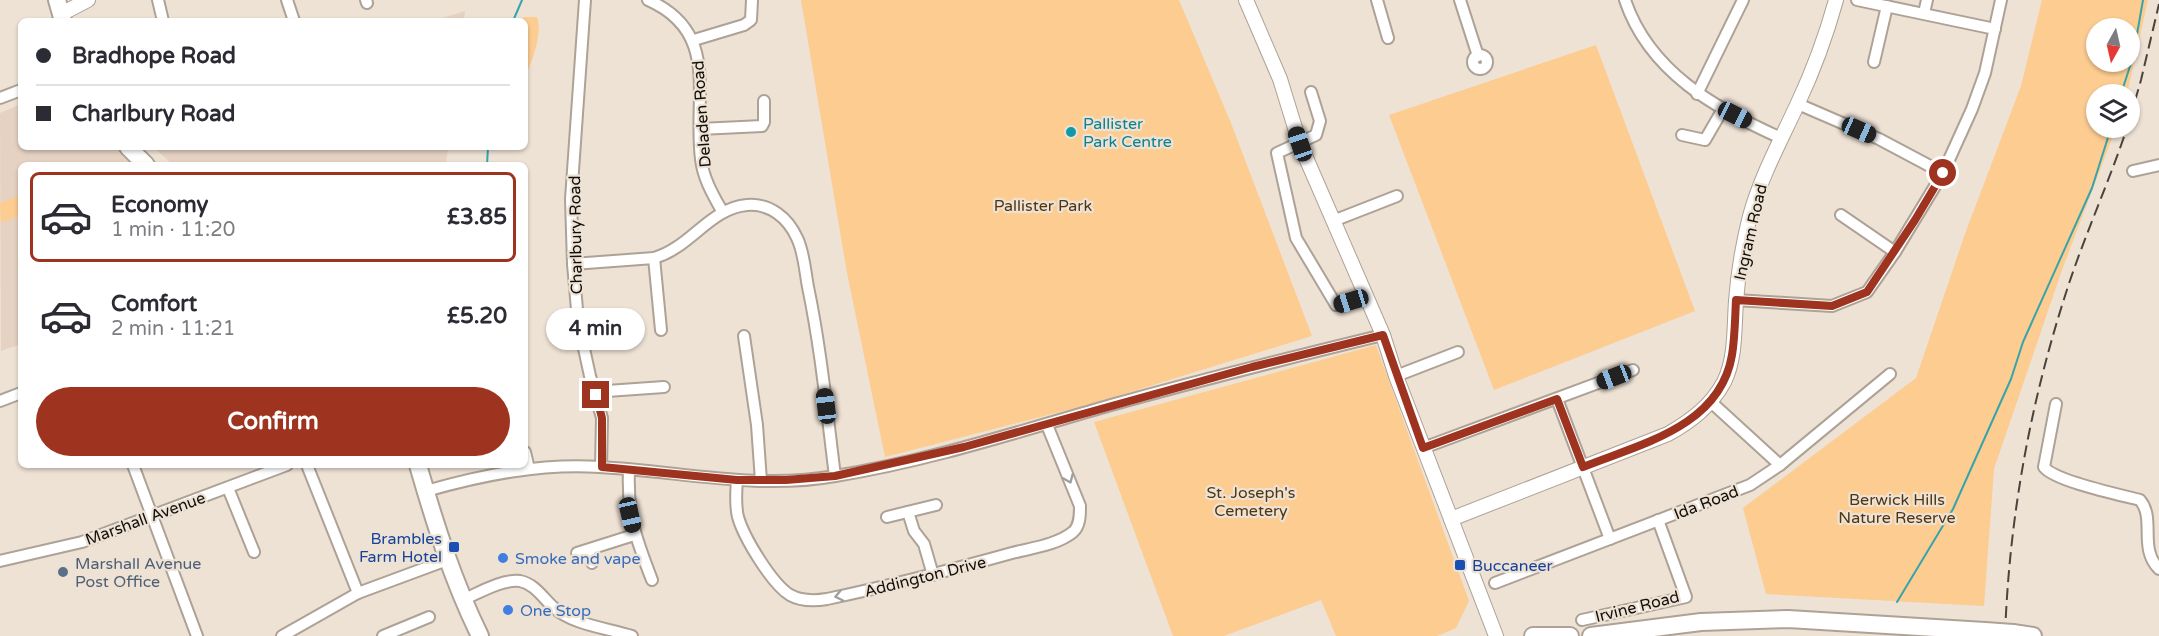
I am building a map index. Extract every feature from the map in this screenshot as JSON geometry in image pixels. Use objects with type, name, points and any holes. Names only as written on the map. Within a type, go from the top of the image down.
[{"type":"main road","points":[[131,150],[143,162]]},
{"type":"main road","points":[[419,468],[447,560],[462,600],[480,636]]},
{"type":"main road","points":[[1591,636],[1701,622],[1788,619],[2033,636]]},
{"type":"main road","points":[[1908,627],[1943,636]]},
{"type":"main road","points":[[1533,636],[1570,636]]},
{"type":"street","points":[[60,12],[88,0]]},
{"type":"street","points":[[158,0],[163,18]]},
{"type":"street","points":[[287,0],[293,18]]},
{"type":"street","name":"Charlbury Road","points":[[585,0],[571,199],[573,264],[578,321],[602,418],[602,467]]},
{"type":"street","name":"Deladen Road","points":[[648,0],[668,10],[682,23],[694,40],[699,68],[703,168],[711,191],[722,211]]},
{"type":"street","points":[[694,40],[744,25],[751,20],[752,0]]},
{"type":"street","points":[[1246,0],[1280,79],[1300,144],[1383,335],[1423,448],[1496,636]]},
{"type":"street","points":[[1377,0],[1388,38]]},
{"type":"street","points":[[1460,0],[1476,51]]},
{"type":"street","points":[[1625,0],[1638,28],[1676,77],[1723,109],[1781,138]]},
{"type":"street","points":[[1697,93],[1743,0]]},
{"type":"street","name":"Ingram Road","points":[[1451,519],[1668,434],[1692,421],[1711,402],[1725,381],[1732,356],[1741,258],[1750,216],[1763,177],[1823,46],[1836,0]]},
{"type":"street","points":[[1857,0],[1995,29]]},
{"type":"street","points":[[1924,13],[1927,0]]},
{"type":"street","points":[[1736,300],[1832,306],[1867,292],[1895,252],[1943,173],[1972,109],[1985,73],[2001,0]]},
{"type":"street","points":[[1874,62],[1887,6]]},
{"type":"street","points":[[0,98],[18,91]]},
{"type":"street","points":[[1311,92],[1320,121],[1316,135],[1277,153],[1296,238],[1336,305],[1366,296]]},
{"type":"street","points":[[700,129],[762,126],[764,101]]},
{"type":"street","points":[[1798,104],[1879,139],[1943,173]]},
{"type":"street","points":[[1682,135],[1705,140],[1723,109]]},
{"type":"street","points":[[2133,171],[2159,165]]},
{"type":"street","points":[[1334,221],[1397,196]]},
{"type":"street","points":[[573,264],[654,258],[681,244],[722,211],[749,204],[776,211],[797,237],[814,313],[835,476]]},
{"type":"street","points":[[1841,215],[1895,252]]},
{"type":"street","points":[[654,258],[661,330]]},
{"type":"street","points":[[426,491],[468,479],[561,466],[602,467],[737,480],[835,476],[915,459],[1047,425],[1252,367],[1383,335]]},
{"type":"street","points":[[744,336],[757,425],[762,480]]},
{"type":"street","points":[[1396,376],[1458,352]]},
{"type":"street","points":[[1423,448],[1633,370]]},
{"type":"street","name":"Ida Road","points":[[1496,583],[1750,485],[1780,465],[1890,374]]},
{"type":"street","points":[[596,395],[607,391],[664,387]]},
{"type":"street","points":[[0,401],[18,394]]},
{"type":"street","points":[[1557,399],[1610,539]]},
{"type":"street","points":[[1711,402],[1780,465]]},
{"type":"street","points":[[2056,404],[2044,467],[2051,473],[2086,486],[2140,500],[2145,506],[2148,550],[2152,562],[2159,569]]},
{"type":"street","name":"Addington Drive","points":[[737,480],[738,517],[749,543],[768,572],[790,595],[809,600],[827,599],[933,575],[1048,543],[1065,537],[1075,530],[1080,506],[1047,425]]},
{"type":"street","points":[[528,465],[529,469]]},
{"type":"street","points":[[134,468],[197,636]]},
{"type":"street","name":"Marshall Avenue","points":[[0,561],[82,542],[280,468]]},
{"type":"street","points":[[308,468],[358,593]]},
{"type":"street","points":[[628,470],[628,501],[634,535],[652,580]]},
{"type":"street","points":[[228,488],[254,552]]},
{"type":"street","points":[[887,517],[936,505]]},
{"type":"street","points":[[908,512],[914,531],[924,544],[933,575]]},
{"type":"street","name":"Irvine Road","points":[[1582,620],[1686,597],[1658,520]]},
{"type":"street","points":[[592,563],[583,551],[634,535]]},
{"type":"street","points":[[282,636],[358,593],[447,560]]},
{"type":"street","points":[[462,600],[502,584],[521,581],[538,591],[553,608],[572,619],[610,633],[632,636]]},
{"type":"street","points":[[383,636],[403,632],[429,617]]},
{"type":"shaded area","points":[[465,11],[464,18],[443,18]]},
{"type":"shaded area","points":[[18,105],[18,150],[118,150],[129,162],[18,162],[18,345],[1,351],[0,113]]},
{"type":"shaded area","points":[[156,150],[448,150],[446,162],[170,162]]},
{"type":"green space","name":"Pallister Park","points":[[801,0],[1179,0],[1231,123],[1312,336],[1095,403],[885,457],[847,273]]},
{"type":"green space","name":"Berwick Hills Nature Reserve","points":[[2042,0],[2148,0],[2140,36],[2140,18],[2086,18],[2086,72],[2132,72],[2129,84],[2086,84],[2086,138],[2112,138],[2062,270],[1994,469],[1984,606],[1766,594],[1743,508],[1916,378],[1966,231],[2021,86]]},
{"type":"green space","points":[[537,17],[539,31],[528,69],[528,18],[523,18]]},
{"type":"green space","points":[[1596,45],[1695,311],[1494,390],[1389,115]]},
{"type":"green space","points":[[18,196],[18,216],[1,223],[0,203]]},
{"type":"green space","name":"St. Joseph's Cemetery","points":[[1376,345],[1469,601],[1456,628],[1437,636],[1336,636],[1321,600],[1224,636],[1173,636],[1094,422]]},
{"type":"waterway","points":[[514,18],[522,0]]},
{"type":"waterway","points":[[2124,84],[2133,57],[2143,0]]},
{"type":"waterway","points":[[1897,602],[1953,509],[2011,379],[2023,342],[2092,188],[2108,138]]},
{"type":"waterway","points":[[487,162],[488,150]]},
{"type":"railway","points":[[2140,84],[2159,4]]},
{"type":"railway","points":[[2005,636],[2016,508],[2031,424],[2071,277],[2124,138]]},
{"type":"place","name":"Pallister Park Centre","points":[[1071,132]]},
{"type":"place","name":"Brambles Farm Hotel","points":[[454,547]]},
{"type":"place","name":"Smoke and vape","points":[[503,558]]},
{"type":"place","name":"Buccaneer","points":[[1460,565]]},
{"type":"place","name":"Marshall Avenue Post Office","points":[[63,572]]},
{"type":"place","name":"One Stop","points":[[508,610]]},
{"type":"route","points":[[596,395],[602,418],[602,467],[737,480],[813,478],[835,476],[915,459],[1047,425],[1252,367],[1383,335],[1423,448],[1557,399],[1583,467],[1668,434],[1692,421],[1711,402],[1725,381],[1732,356],[1736,300],[1832,306],[1867,292],[1926,204],[1943,173]]}]
